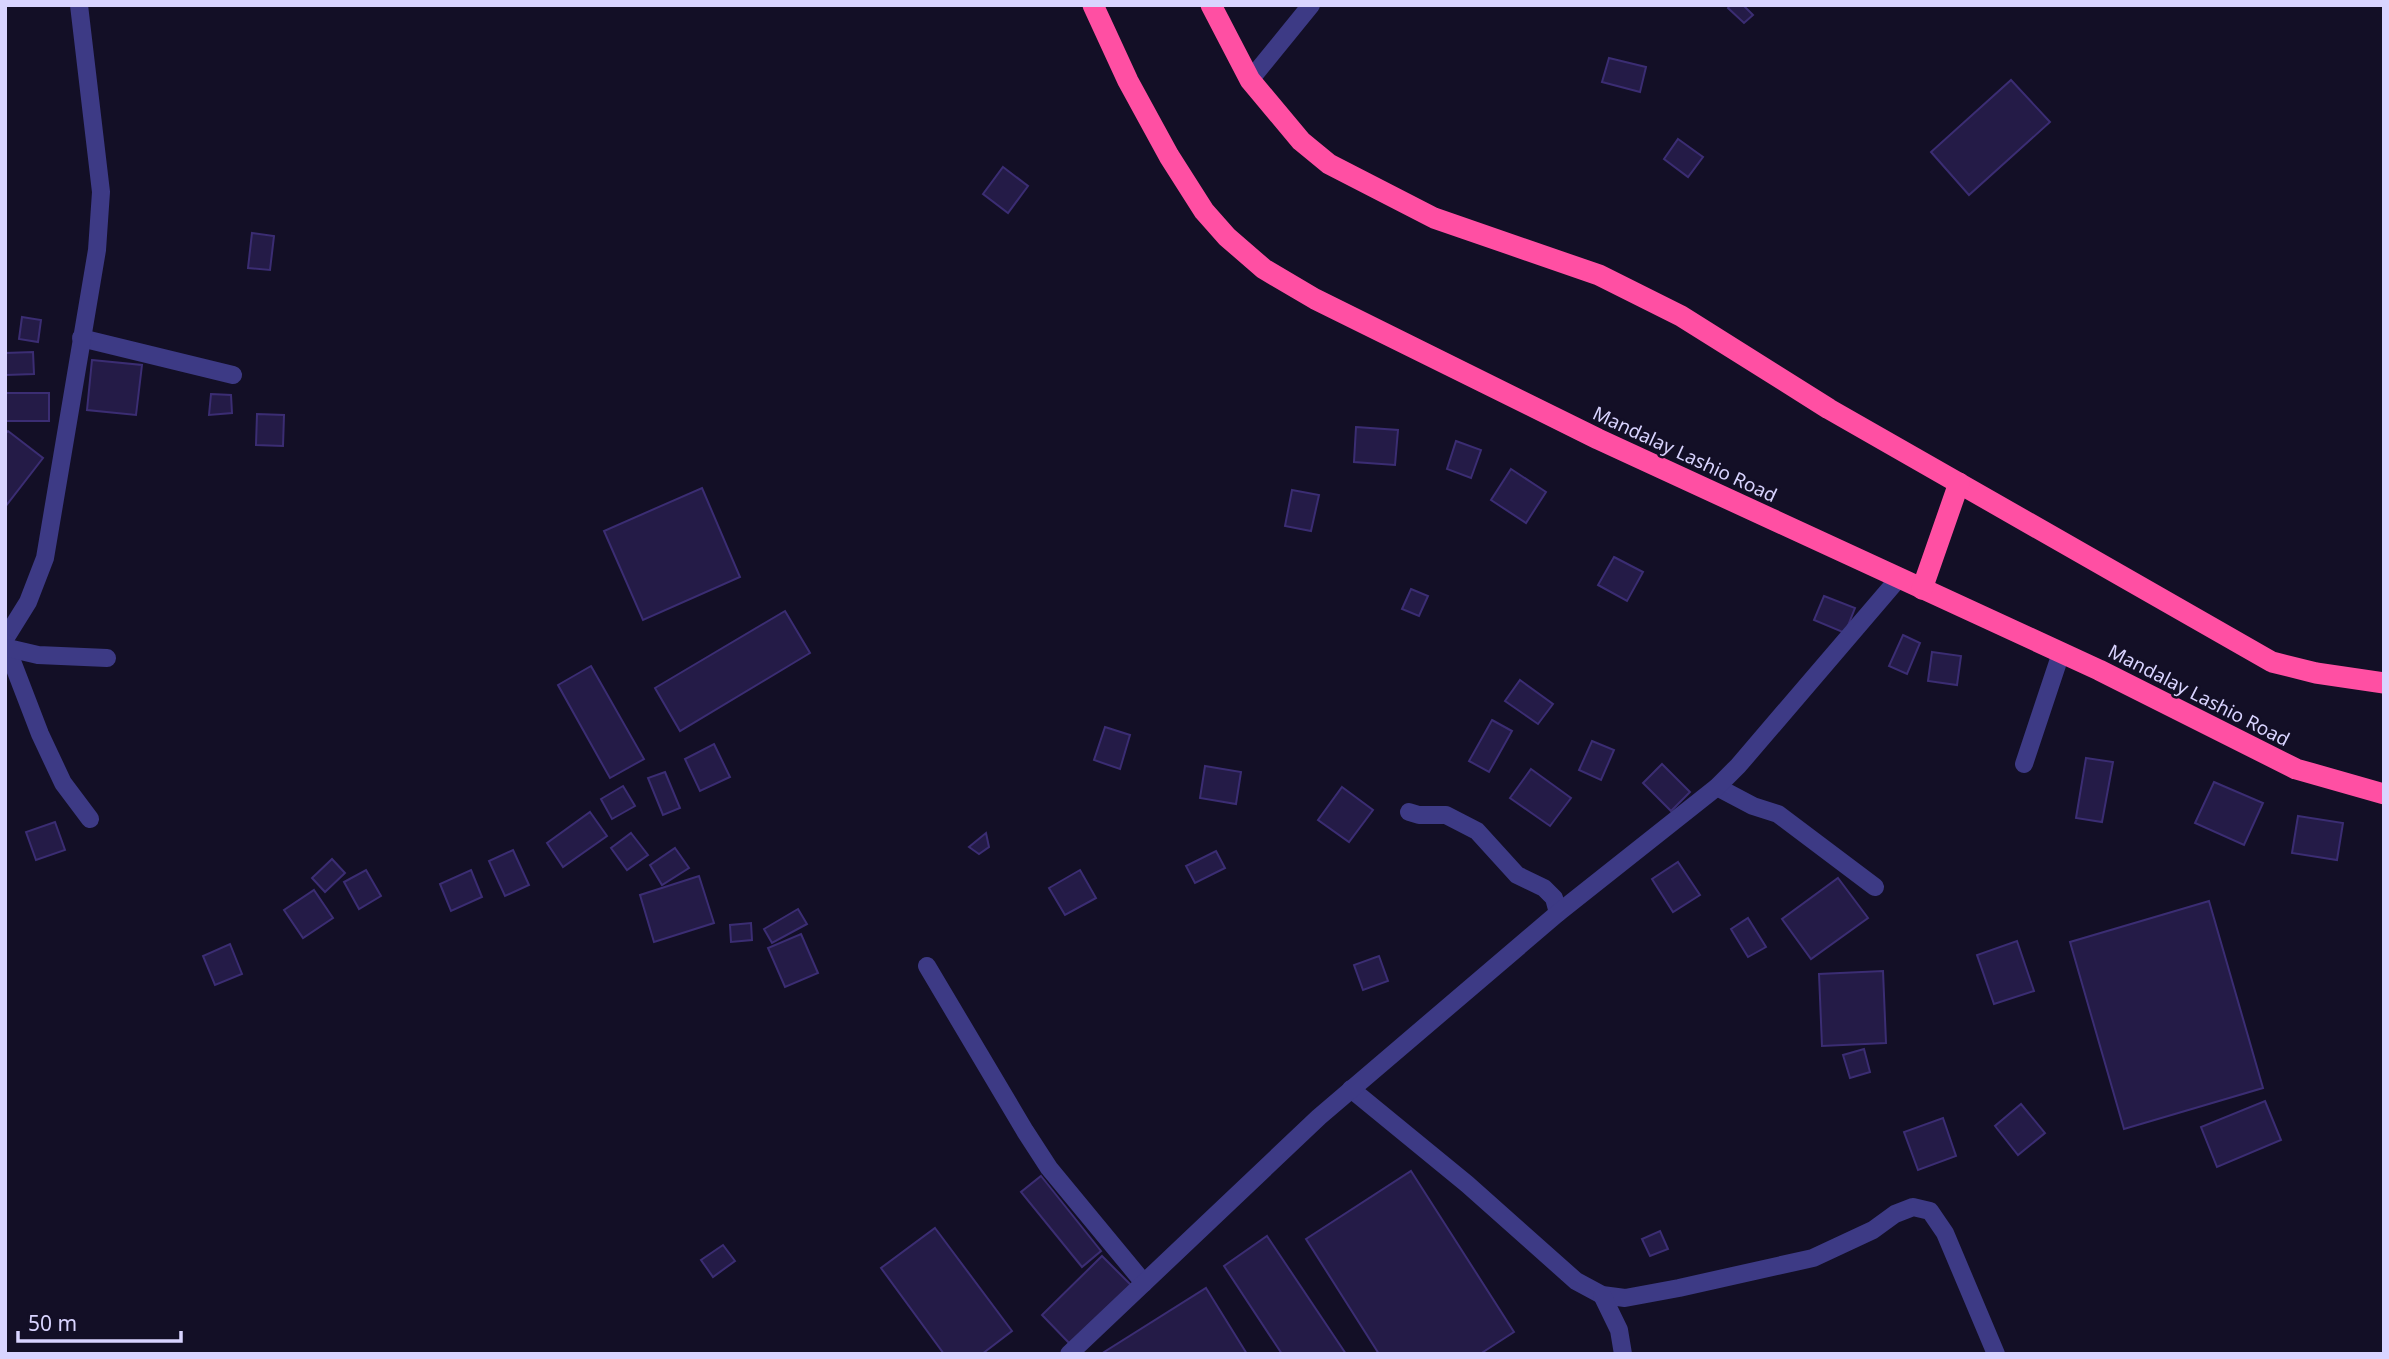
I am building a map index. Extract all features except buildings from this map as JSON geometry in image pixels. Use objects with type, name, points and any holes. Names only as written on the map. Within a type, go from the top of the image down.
[{"type":"highway","name":"Mandalay Lashio Road","points":[[1093,5],[1128,81],[1169,156],[1204,211],[1227,237],[1264,269],[1315,299],[1598,439],[2061,653],[2296,769],[2384,794]]},
{"type":"highway","points":[[1211,5],[1250,80],[1301,141],[1329,164],[1434,218],[1599,275],[1681,316],[1829,409],[2272,662],[2316,673],[2384,684]]},
{"type":"highway","points":[[1922,589],[1959,483]]},
{"type":"street","points":[[79,5],[101,192],[97,250],[45,558],[28,602],[6,643],[40,734],[63,783],[90,819]]},
{"type":"street","points":[[1250,80],[1311,5]]},
{"type":"street","points":[[81,338],[233,375]]},
{"type":"street","points":[[1069,1354],[1318,1117],[1558,913],[1717,787],[1899,578]]},
{"type":"street","points":[[6,643],[38,655],[107,658]]},
{"type":"street","points":[[2024,764],[2061,653]]},
{"type":"street","points":[[1717,787],[1753,806],[1778,814],[1875,887]]},
{"type":"street","points":[[1409,812],[1419,815],[1446,815],[1477,831],[1517,875],[1544,888],[1554,898],[1558,913]]},
{"type":"street","points":[[927,966],[1049,1168],[1144,1283]]},
{"type":"street","points":[[1351,1089],[1487,1201],[1576,1281],[1602,1295],[1625,1298],[1813,1258],[1873,1230],[1895,1214],[1913,1207],[1930,1211],[1945,1233],[1996,1354]]},
{"type":"street","points":[[1602,1295],[1619,1330],[1623,1354]]}]
